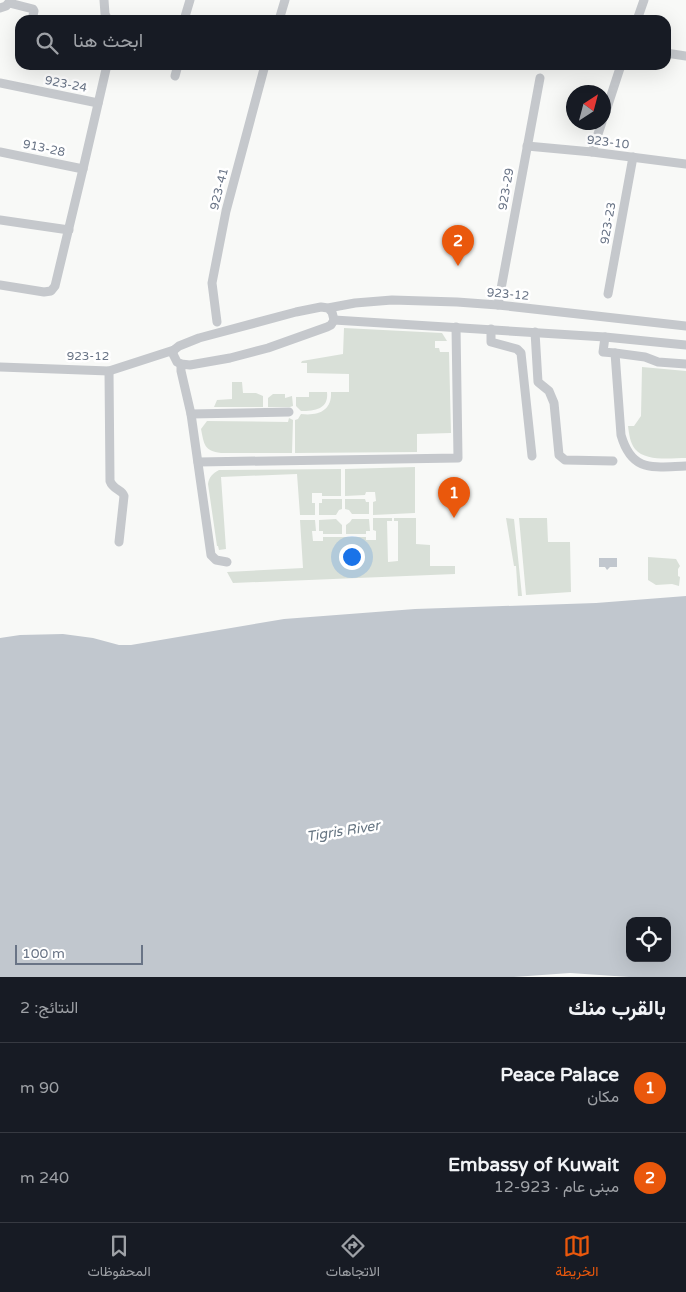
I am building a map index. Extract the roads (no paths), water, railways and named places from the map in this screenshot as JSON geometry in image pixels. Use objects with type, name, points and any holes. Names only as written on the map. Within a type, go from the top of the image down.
[{"type":"street","points":[[104,0],[105,15]]},
{"type":"street","points":[[186,15],[190,0]]},
{"type":"street","points":[[280,15],[285,0]]},
{"type":"street","points":[[639,15],[644,0]]},
{"type":"street","points":[[7,4],[33,9],[33,15]]},
{"type":"street","points":[[671,54],[686,56]]},
{"type":"street","points":[[0,285],[44,292],[50,291],[55,286],[106,70]]},
{"type":"street","points":[[175,76],[177,70]]},
{"type":"street","name":"923-41","points":[[217,322],[212,283],[226,211],[264,70]]},
{"type":"street","points":[[611,96],[619,70]]},
{"type":"street","name":"923-29","points":[[498,305],[540,78]]},
{"type":"street","name":"923-24","points":[[0,83],[98,102]]},
{"type":"street","points":[[592,152],[599,130]]},
{"type":"street","name":"923-10","points":[[527,146],[686,164]]},
{"type":"street","name":"913-28","points":[[0,152],[83,169]]},
{"type":"street","name":"923-23","points":[[608,294],[633,157]]},
{"type":"street","points":[[0,220],[69,230]]},
{"type":"street","name":"923-12","points":[[0,367],[109,371],[174,350],[199,338],[296,312],[321,307],[328,308],[354,303],[392,300],[498,305],[686,326]]},
{"type":"street","points":[[174,350],[175,358],[181,364],[190,364],[230,358],[268,348],[331,325],[334,320],[332,312],[328,308]]},
{"type":"street","points":[[334,320],[605,337],[686,346]]},
{"type":"street","points":[[198,462],[458,458],[456,327]]},
{"type":"street","points":[[491,329],[491,342],[517,348],[521,353],[532,456]]},
{"type":"street","points":[[535,332],[538,382],[549,391],[554,403],[559,455],[565,460],[613,461]]},
{"type":"street","points":[[605,337],[604,352],[645,357],[658,362],[686,364]]},
{"type":"street","points":[[615,353],[621,435],[624,447],[638,462],[649,467],[686,466]]},
{"type":"street","points":[[181,364],[181,372],[191,414],[211,555],[216,560],[226,562]]},
{"type":"street","points":[[109,371],[110,482],[113,487],[122,491],[124,496],[120,542]]},
{"type":"street","points":[[191,414],[289,412]]},
{"type":"water","points":[[599,558],[617,558],[617,567],[610,567],[607,570],[605,567],[599,567]]},
{"type":"water","name":"Tigris River","points":[[686,596],[686,977],[629,977],[570,973],[514,977],[0,977],[0,638],[20,635],[63,634],[93,638],[119,645],[131,645],[284,619],[415,609],[596,603]]},
{"type":"place","name":"Embassy of Kuwait","points":[[458,266]]},
{"type":"place","name":"Peace Palace","points":[[454,518]]}]
